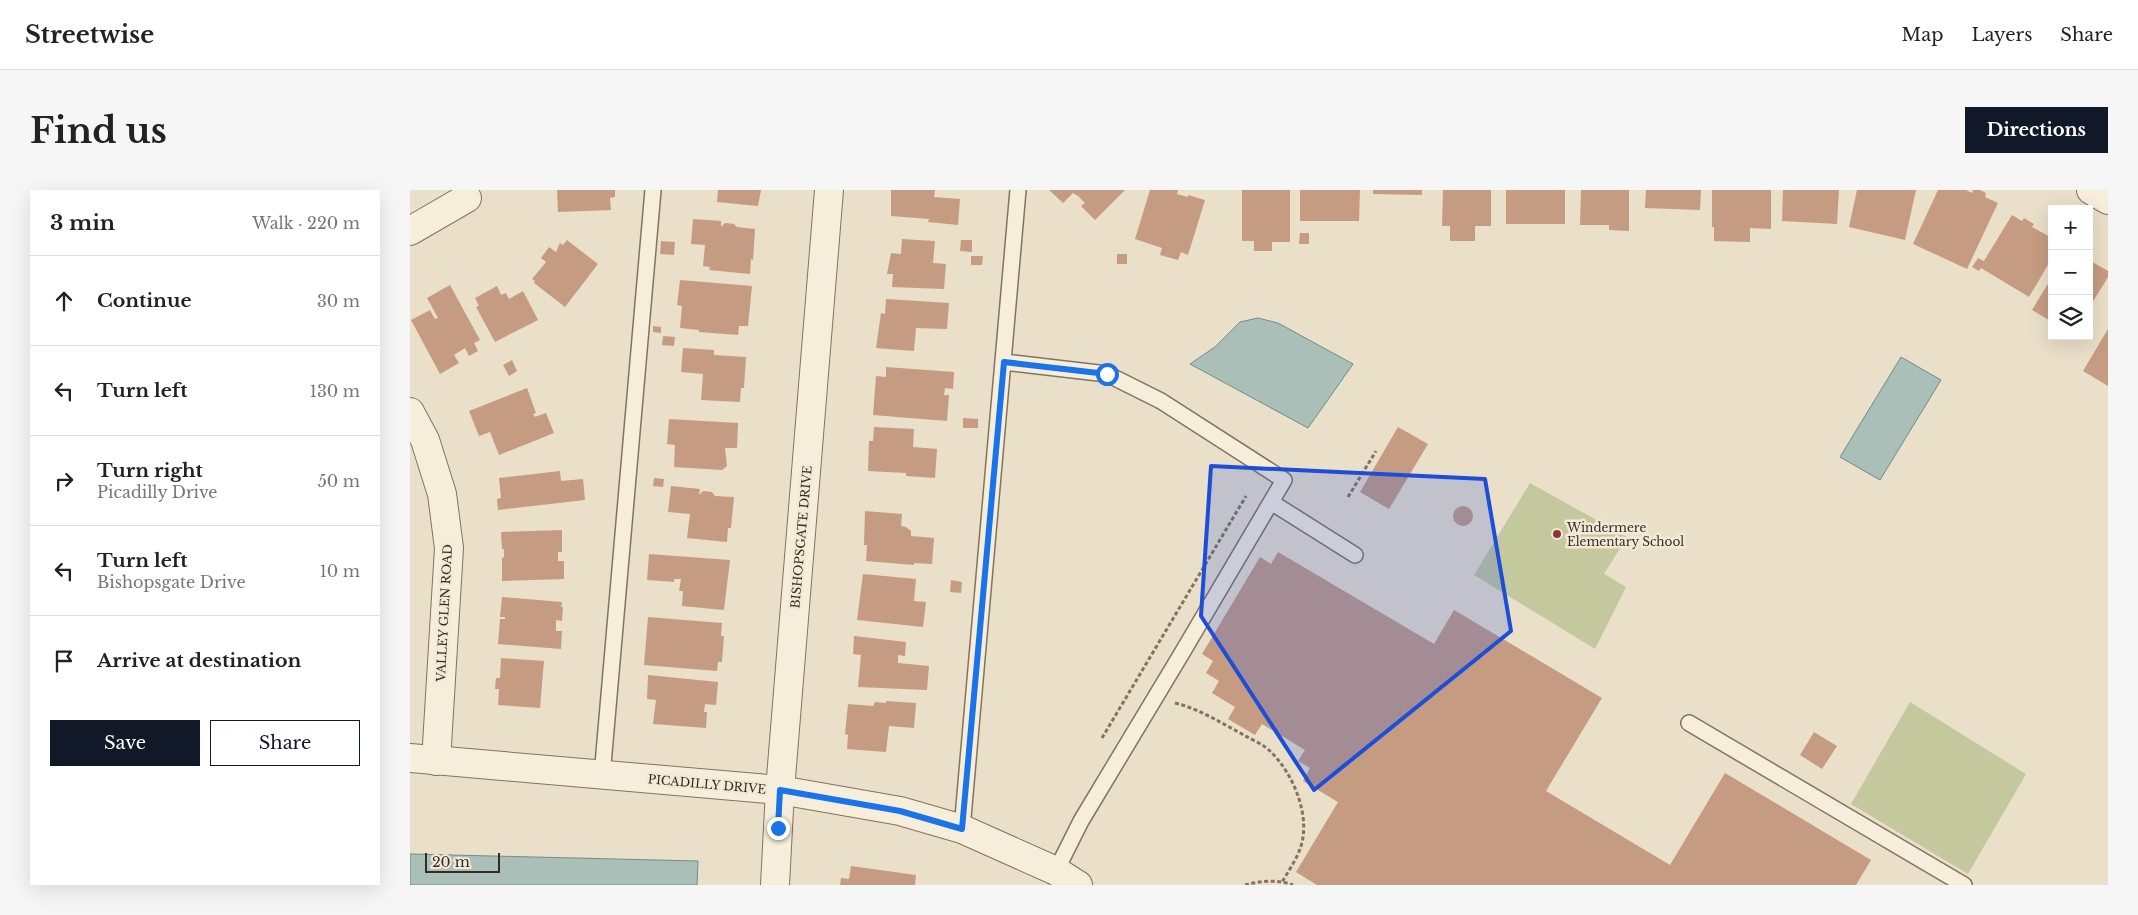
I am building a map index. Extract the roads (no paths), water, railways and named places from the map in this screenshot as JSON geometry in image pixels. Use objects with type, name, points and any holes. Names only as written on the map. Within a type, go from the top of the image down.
[{"type":"street","name":"BISHOPSGATE DRIVE","points":[[775,885],[780,790],[829,190]]},
{"type":"street","points":[[2091,190],[2108,200]]},
{"type":"street","points":[[410,231],[466,198]]},
{"type":"street","name":"VALLEY GLEN ROAD","points":[[410,412],[425,440],[442,494],[449,548],[423,759]]},
{"type":"street","name":"PICADILLY DRIVE","points":[[423,759],[780,790],[900,811],[962,829],[1067,878]]},
{"type":"lane","points":[[602,776],[653,190]]},
{"type":"lane","points":[[962,829],[1018,190]]},
{"type":"lane","points":[[1004,362],[1107,374],[1161,401],[1284,480],[1081,821],[1067,878]]},
{"type":"lane","points":[[1271,502],[1355,555]]},
{"type":"lane","points":[[1689,722],[1964,885]]},
{"type":"water","points":[[1258,318],[1278,323],[1353,364],[1308,428],[1190,364],[1215,347],[1240,322]]},
{"type":"water","points":[[1901,357],[1941,380],[1880,480],[1840,457]]},
{"type":"water","points":[[410,854],[698,861],[697,885],[410,885]]},
{"type":"place","name":"Windermere Elementary School","points":[[1557,534]]}]
